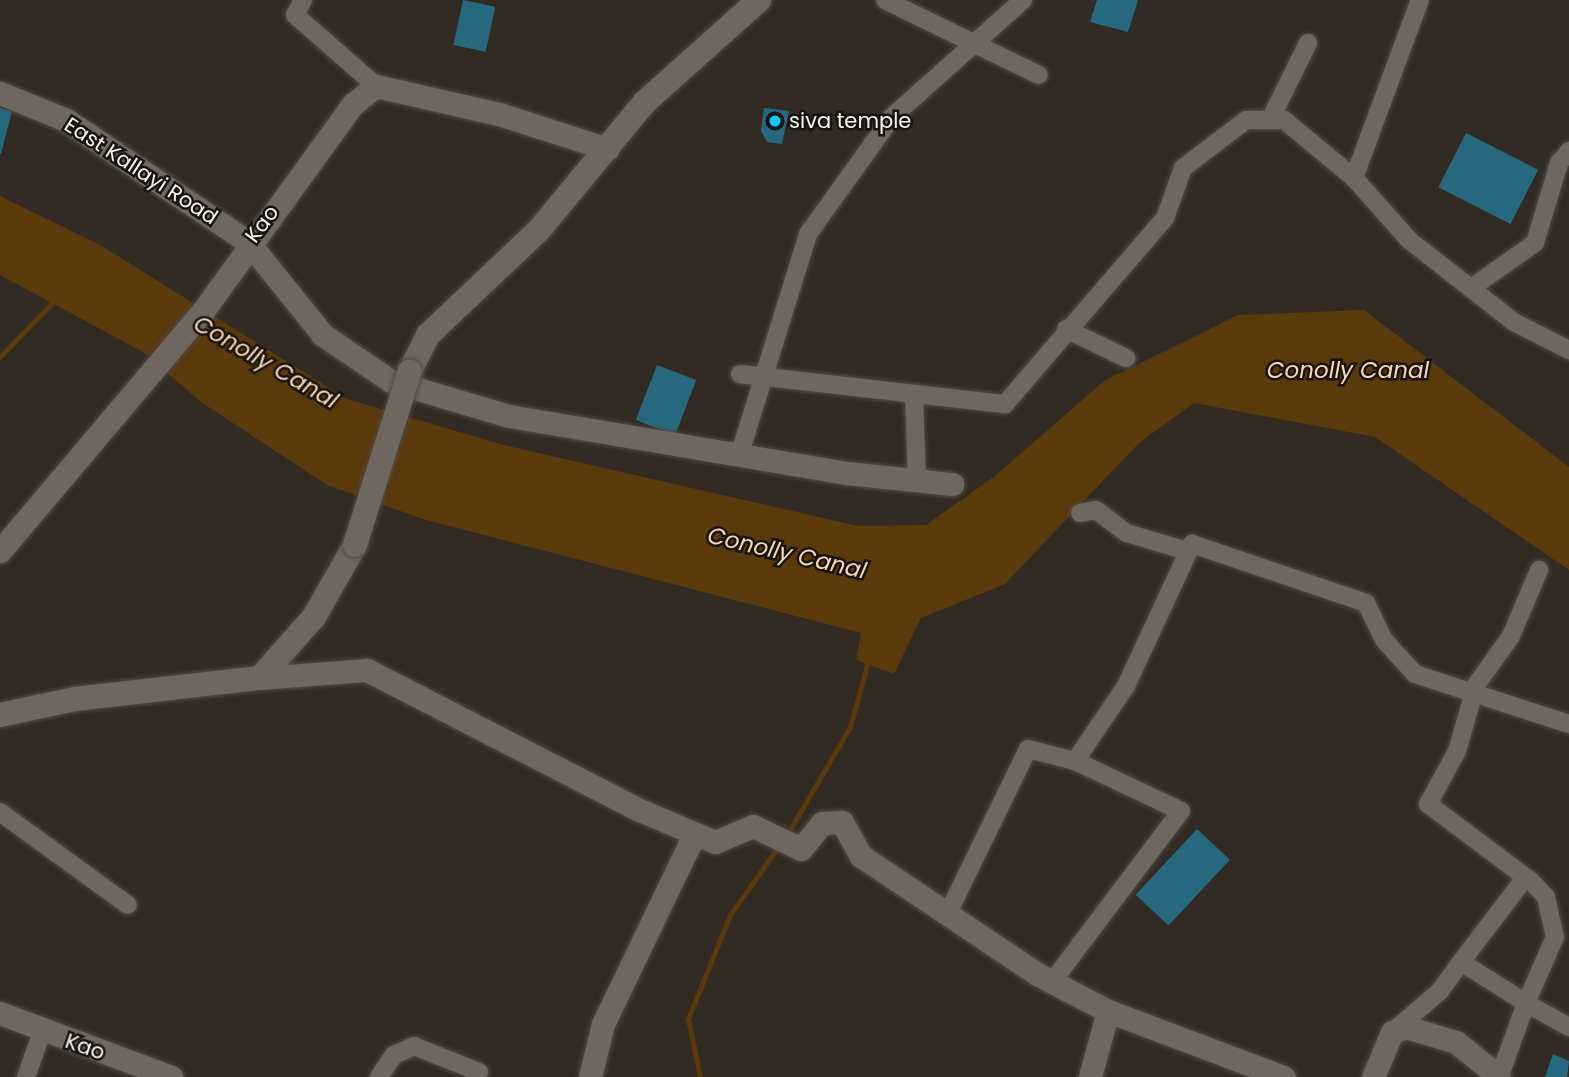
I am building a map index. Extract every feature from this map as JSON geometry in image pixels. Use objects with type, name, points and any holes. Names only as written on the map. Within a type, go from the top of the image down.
[{"type":"main road","points":[[0,715],[75,699],[260,678],[314,617],[355,545],[400,376],[428,335],[539,230],[683,63],[759,0]]},
{"type":"street","points":[[303,0],[295,15],[376,86],[465,105],[608,149]]},
{"type":"street","points":[[885,0],[974,47],[1039,75]]},
{"type":"street","points":[[739,456],[768,377],[808,234],[892,117],[974,47],[1023,0]]},
{"type":"street","points":[[1354,178],[1420,0]]},
{"type":"street","points":[[1270,120],[1308,43]]},
{"type":"street","name":"Kao","points":[[0,551],[203,311],[248,242],[354,104],[376,86]]},
{"type":"street","name":"East Kallayi Road","points":[[0,93],[66,120],[248,242],[323,335],[400,376],[509,416],[673,439],[739,456],[952,484]]},
{"type":"street","points":[[740,374],[1005,404],[1066,329],[1164,218],[1183,168],[1246,120],[1284,120],[1354,178],[1409,240],[1514,322],[1569,350]]},
{"type":"street","points":[[1471,288],[1535,243],[1559,163],[1569,151]]},
{"type":"street","points":[[1066,329],[1126,358]]},
{"type":"street","points":[[914,395],[917,480]]},
{"type":"street","points":[[1080,513],[1096,510],[1127,533],[1187,551]]},
{"type":"street","points":[[1075,761],[1126,686],[1166,609],[1187,551],[1197,545],[1366,603],[1397,658],[1415,674],[1473,698],[1569,724]]},
{"type":"street","points":[[1397,1028],[1456,1042],[1499,1076],[1525,1003],[1556,937],[1546,897],[1525,878],[1429,810],[1473,698],[1511,636],[1539,570]]},
{"type":"street","points":[[260,678],[367,670],[694,835],[715,842],[754,826],[801,849],[822,823],[837,821],[849,827],[861,856],[1052,982],[1108,1011],[1284,1077]]},
{"type":"street","points":[[948,913],[1028,749],[1075,761],[1181,811],[1052,982]]},
{"type":"street","points":[[0,812],[128,905]]},
{"type":"street","points":[[590,1077],[603,1024],[694,835]]},
{"type":"street","points":[[1373,1077],[1397,1028],[1440,991],[1525,878]]},
{"type":"street","points":[[1461,962],[1525,1003],[1569,1027]]},
{"type":"street","points":[[1090,1077],[1108,1011]]},
{"type":"street","name":"Kao","points":[[0,1013],[42,1032],[171,1077]]},
{"type":"street","points":[[26,1077],[42,1032]]},
{"type":"street","points":[[379,1077],[394,1055],[414,1046],[479,1072]]},
{"type":"water","name":"Conolly Canal","points":[[0,196],[102,246],[347,399],[504,445],[858,526],[926,525],[995,476],[1104,381],[1238,315],[1364,310],[1569,467],[1569,570],[1375,437],[1194,403],[1139,443],[1005,584],[921,618],[894,674],[856,660],[861,633],[426,520],[327,485],[201,402],[143,352],[0,275]]},
{"type":"building","points":[[463,0],[495,7],[486,52],[453,45]]},
{"type":"building","points":[[1097,0],[1138,0],[1128,32],[1090,22]]},
{"type":"building","points":[[0,108],[12,111],[1,154],[0,154]]},
{"type":"building","name":"siva temple","points":[[764,108],[789,111],[782,144],[767,142],[761,131]]},
{"type":"building","points":[[1466,133],[1538,170],[1510,224],[1438,187]]},
{"type":"building","points":[[657,365],[696,380],[675,435],[636,420]]},
{"type":"building","points":[[1197,829],[1230,860],[1169,926],[1136,895]]},
{"type":"building","points":[[1553,1054],[1569,1061],[1567,1077],[1545,1077]]},
{"type":"waterway","points":[[0,357],[58,297]]},
{"type":"waterway","points":[[791,828],[850,727],[868,662]]},
{"type":"waterway","points":[[700,1077],[688,1019],[730,915],[776,850]]},
{"type":"place","name":"siva temple","points":[[775,121]]}]
